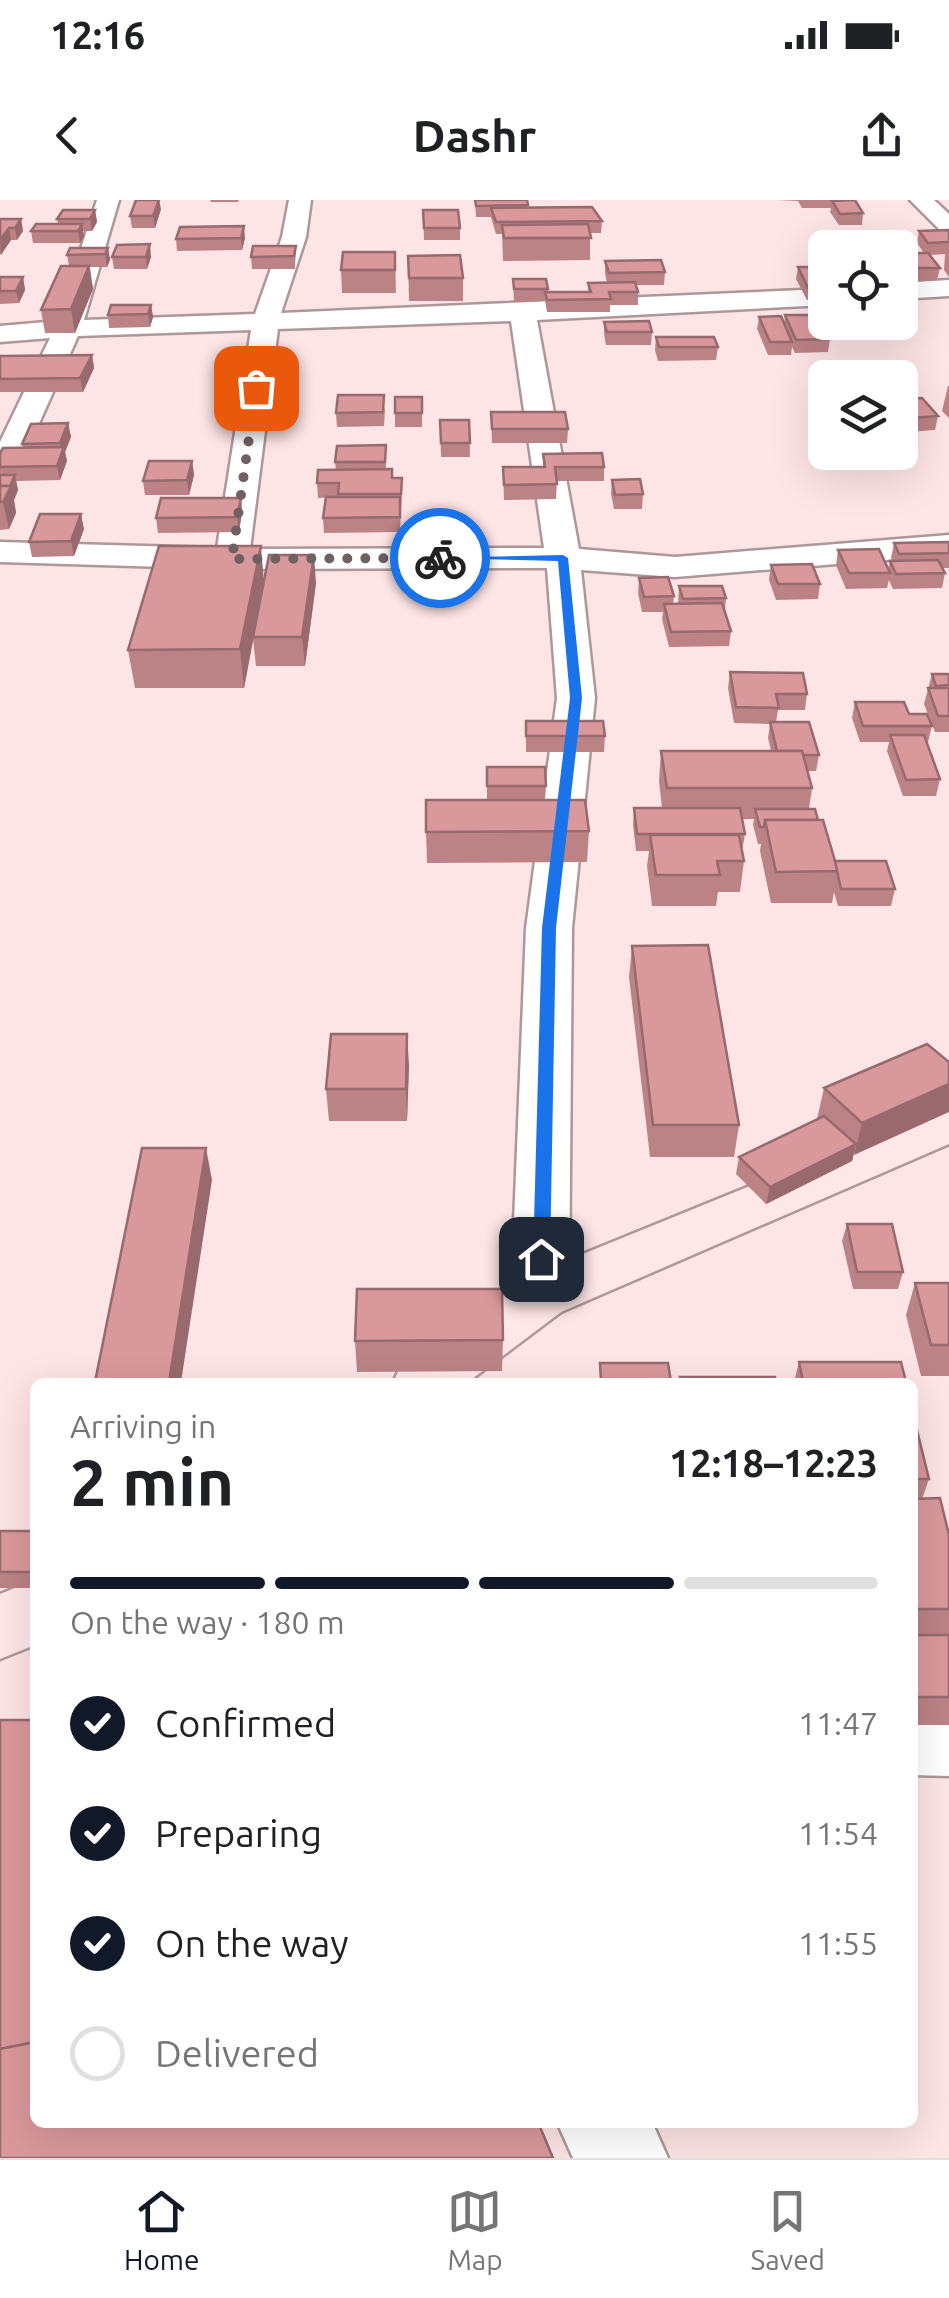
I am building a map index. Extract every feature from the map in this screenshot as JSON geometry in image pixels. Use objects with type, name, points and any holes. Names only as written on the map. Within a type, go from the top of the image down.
[{"type":"main road","points":[[429,1378],[540,1296],[949,1122]]},
{"type":"main road","points":[[0,1627],[30,1614]]},
{"type":"street","points":[[0,474],[68,328],[108,200]]},
{"type":"street","points":[[232,559],[266,320],[294,237],[300,200]]},
{"type":"street","points":[[921,200],[949,226]]},
{"type":"street","points":[[918,291],[949,288]]},
{"type":"street","points":[[0,334],[808,298]]},
{"type":"street","points":[[523,313],[563,558],[576,698],[549,928],[540,1296]]},
{"type":"street","points":[[0,552],[232,559],[563,558],[675,567],[949,545]]},
{"type":"street","points":[[918,1738],[949,1740]]},
{"type":"street","points":[[604,2128],[624,2158]]},
{"type":"building","points":[[136,200],[159,200],[153,216],[130,216]]},
{"type":"building","points":[[475,200],[527,200],[528,205],[476,206]]},
{"type":"building","points":[[855,200],[863,213],[840,214],[832,201]]},
{"type":"building","points":[[592,207],[602,221],[496,222],[491,208]]},
{"type":"building","points":[[63,210],[95,210],[90,219],[57,219]]},
{"type":"building","points":[[423,210],[458,210],[460,228],[424,228]]},
{"type":"building","points":[[0,219],[21,219],[0,240]]},
{"type":"building","points":[[36,224],[82,224],[78,231],[31,231]]},
{"type":"building","points":[[588,224],[591,238],[504,238],[502,225]]},
{"type":"building","points":[[244,226],[241,238],[176,239],[180,227]]},
{"type":"building","points":[[949,230],[949,242],[928,243],[919,231]]},
{"type":"building","points":[[150,244],[146,257],[112,257],[117,245]]},
{"type":"building","points":[[253,246],[296,246],[294,256],[251,257]]},
{"type":"building","points":[[70,248],[108,248],[105,254],[67,255]]},
{"type":"building","points":[[343,252],[395,252],[395,270],[341,270]]},
{"type":"building","points":[[918,253],[928,253],[940,268],[918,268]]},
{"type":"building","points":[[460,255],[463,278],[409,278],[408,256]]},
{"type":"building","points":[[661,260],[665,272],[609,273],[605,261]]},
{"type":"building","points":[[61,266],[89,266],[71,309],[41,310]]},
{"type":"building","points":[[798,267],[808,267],[808,288]]},
{"type":"building","points":[[0,277],[23,277],[16,291],[0,291]]},
{"type":"building","points":[[513,279],[546,279],[548,289],[514,289]]},
{"type":"building","points":[[635,282],[638,292],[609,292],[611,299],[547,300],[545,292],[591,292],[588,283]]},
{"type":"building","points":[[111,305],[151,305],[148,314],[108,315]]},
{"type":"building","points":[[785,315],[808,315],[808,340],[796,340]]},
{"type":"building","points":[[781,316],[792,342],[770,342],[759,317]]},
{"type":"building","points":[[649,321],[652,332],[607,332],[604,322]]},
{"type":"building","points":[[656,337],[714,337],[718,347],[659,347]]},
{"type":"building","points":[[92,355],[80,378],[0,379],[0,356]]},
{"type":"building","points":[[338,395],[384,395],[383,412],[336,413]]},
{"type":"building","points":[[395,397],[422,397],[422,413],[395,413]]},
{"type":"building","points":[[918,398],[922,398],[938,416],[918,418]]},
{"type":"building","points":[[491,412],[565,412],[568,429],[492,429]]},
{"type":"building","points":[[440,420],[469,420],[470,443],[441,443]]},
{"type":"building","points":[[68,423],[60,443],[22,444],[31,424]]},
{"type":"building","points":[[386,445],[385,462],[335,462],[337,446]]},
{"type":"building","points":[[64,447],[57,466],[0,467],[3,448]]},
{"type":"building","points":[[602,453],[604,467],[555,467],[557,484],[504,485],[503,467],[545,467],[543,454]]},
{"type":"building","points":[[149,461],[192,461],[187,480],[143,481]]},
{"type":"building","points":[[392,469],[392,478],[402,478],[401,494],[338,494],[339,483],[317,483],[318,470]]},
{"type":"building","points":[[0,475],[15,475],[10,486],[0,486]]},
{"type":"building","points":[[640,479],[643,494],[615,495],[612,480]]},
{"type":"building","points":[[0,486],[11,486],[3,502],[0,502]]},
{"type":"building","points":[[326,497],[400,497],[400,517],[323,518]]},
{"type":"building","points":[[161,498],[241,498],[237,517],[156,518]]},
{"type":"building","points":[[40,514],[81,514],[71,541],[29,542]]},
{"type":"building","points":[[949,542],[949,553],[899,554],[894,543]]},
{"type":"building","points":[[159,546],[261,546],[240,649],[128,650]]},
{"type":"building","points":[[879,549],[890,573],[849,573],[838,550]]},
{"type":"building","points":[[269,555],[314,555],[302,637],[253,637]]},
{"type":"building","points":[[938,560],[945,573],[896,574],[890,561]]},
{"type":"building","points":[[812,564],[820,584],[778,584],[771,565]]},
{"type":"building","points":[[668,577],[674,596],[644,597],[639,578]]},
{"type":"building","points":[[679,586],[722,586],[726,598],[683,599]]},
{"type":"building","points":[[722,603],[731,631],[671,632],[664,604]]},
{"type":"building","points":[[730,672],[803,673],[807,694],[776,694],[779,708],[736,707]]},
{"type":"building","points":[[932,674],[949,674],[949,685],[936,686]]},
{"type":"building","points":[[928,688],[949,688],[949,716],[938,716]]},
{"type":"building","points":[[855,702],[904,702],[909,714],[927,714],[932,726],[863,726]]},
{"type":"building","points":[[526,721],[603,721],[605,736],[526,736]]},
{"type":"building","points":[[770,722],[809,722],[819,755],[777,751]]},
{"type":"building","points":[[890,735],[924,735],[940,779],[906,780]]},
{"type":"building","points":[[661,751],[802,751],[812,788],[667,788]]},
{"type":"building","points":[[487,767],[545,767],[546,786],[487,786]]},
{"type":"building","points":[[426,800],[585,800],[589,831],[426,832]]},
{"type":"building","points":[[634,808],[740,808],[745,834],[637,834]]},
{"type":"building","points":[[755,809],[815,809],[818,820],[765,820],[764,827],[760,827]]},
{"type":"building","points":[[765,820],[823,820],[838,871],[776,872]]},
{"type":"building","points":[[650,835],[739,835],[744,861],[717,861],[720,875],[656,875]]},
{"type":"building","points":[[835,861],[886,861],[895,889],[841,889]]},
{"type":"building","points":[[708,945],[739,1125],[653,1125],[632,946]]},
{"type":"building","points":[[331,1034],[407,1034],[406,1089],[326,1089]]},
{"type":"building","points":[[927,1044],[949,1062],[949,1084],[862,1123],[824,1088]]},
{"type":"building","points":[[824,1116],[856,1144],[770,1187],[739,1157]]},
{"type":"building","points":[[142,1148],[206,1148],[170,1378],[96,1378]]},
{"type":"building","points":[[847,1224],[892,1224],[903,1272],[857,1272]]},
{"type":"building","points":[[915,1283],[949,1283],[949,1345],[931,1345]]},
{"type":"building","points":[[357,1289],[502,1289],[503,1340],[355,1341]]},
{"type":"building","points":[[799,1362],[901,1362],[905,1378],[802,1378]]},
{"type":"building","points":[[600,1363],[668,1363],[670,1378],[601,1378]]},
{"type":"building","points":[[680,1377],[775,1378],[680,1378]]},
{"type":"building","points":[[918,1434],[929,1479],[918,1479]]},
{"type":"building","points":[[940,1498],[949,1535],[949,1609],[918,1609],[918,1499]]},
{"type":"building","points":[[0,1531],[30,1531],[30,1572],[0,1572]]},
{"type":"building","points":[[918,1635],[949,1635],[949,1697],[918,1697]]},
{"type":"building","points":[[0,1720],[30,1720],[30,2043],[0,2049]]},
{"type":"building","points":[[30,2043],[30,2128],[540,2128],[553,2158],[0,2158],[0,2049]]},
{"type":"way so far","points":[[256,388],[232,559],[440,558]]},
{"type":"route","points":[[440,558],[563,558],[576,698],[549,928],[541,1259]]}]
